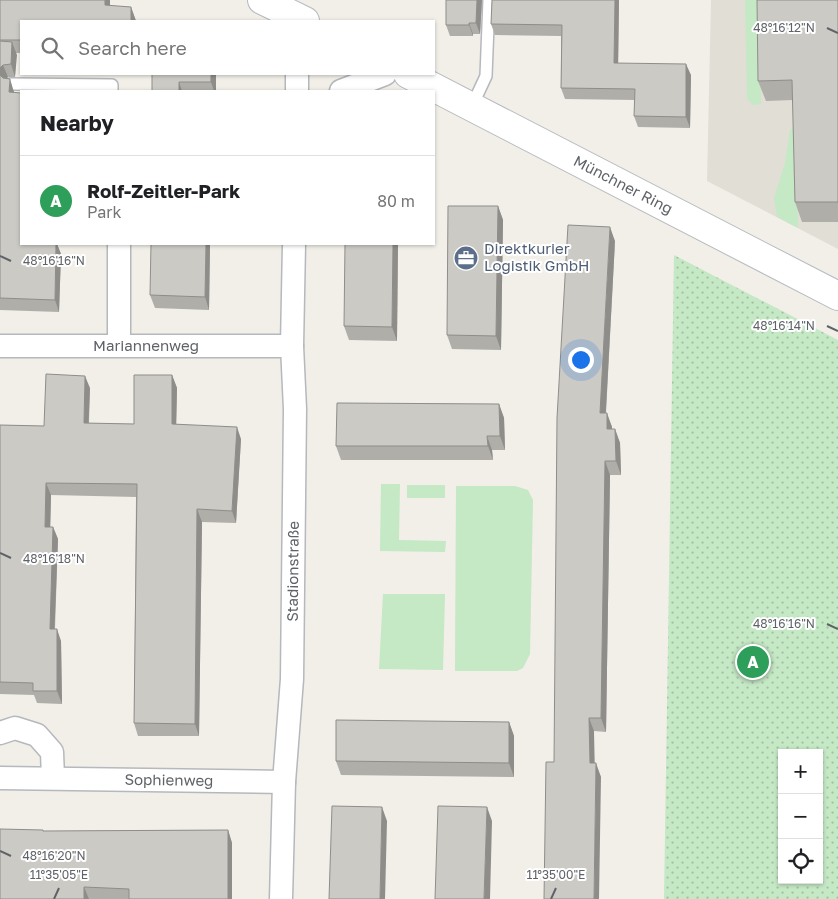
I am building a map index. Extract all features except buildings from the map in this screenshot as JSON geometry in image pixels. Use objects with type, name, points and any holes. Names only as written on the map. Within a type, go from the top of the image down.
[{"type":"main road","points":[[262,0],[299,15]]},
{"type":"main road","name":"Münchner Ring","points":[[410,75],[838,296]]},
{"type":"street","points":[[297,75],[297,90]]},
{"type":"street","points":[[344,90],[382,75]]},
{"type":"street","points":[[119,245],[119,345]]},
{"type":"street","name":"Stadionstraße","points":[[281,899],[284,782],[292,679],[295,409],[292,346],[294,245]]},
{"type":"street","name":"Mariannenweg","points":[[0,346],[292,346]]},
{"type":"street","points":[[0,733],[15,728],[37,735],[52,752],[53,778]]},
{"type":"street","name":"Sophienweg","points":[[0,778],[284,782]]},
{"type":"lane","points":[[472,106],[486,76],[489,0]]},
{"type":"lane","points":[[10,84],[112,85],[112,90]]},
{"type":"shaded area","points":[[711,0],[838,0],[838,249],[707,181]]},
{"type":"green space","points":[[745,0],[759,0],[761,104],[753,105],[747,99]]},
{"type":"green space","points":[[790,129],[796,129],[798,228],[777,217],[774,198],[785,163]]},
{"type":"green space","points":[[674,255],[838,340],[838,899],[664,899]]},
{"type":"green space","points":[[381,484],[400,484],[399,540],[446,541],[445,552],[380,551]]},
{"type":"green space","points":[[407,485],[445,485],[445,498],[407,498]]},
{"type":"green space","points":[[456,486],[515,486],[528,490],[533,500],[530,654],[523,668],[517,671],[455,671]]},
{"type":"green space","points":[[383,594],[445,594],[443,670],[379,669]]},
{"type":"place","name":"Direktkurier Logistik GmbH","points":[[466,258]]},
{"type":"place","name":"Rolf-Zeitler-Park","points":[[753,662]]}]
